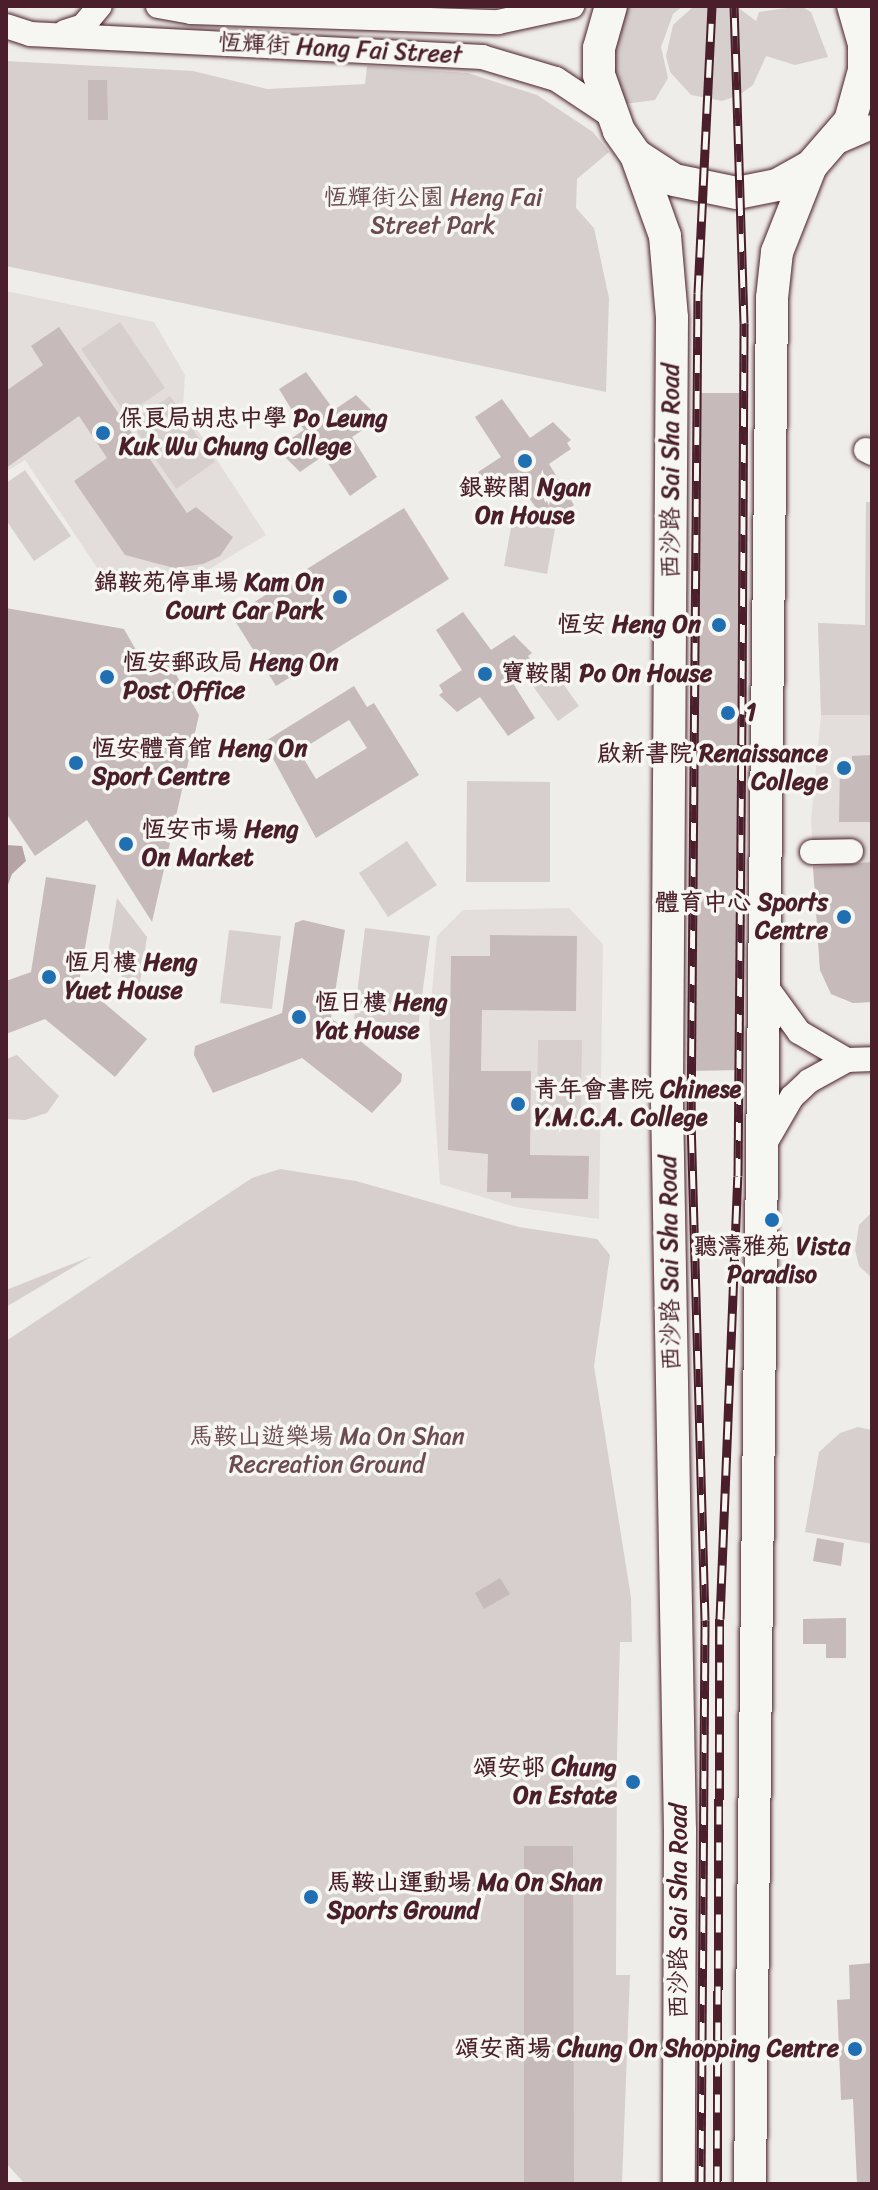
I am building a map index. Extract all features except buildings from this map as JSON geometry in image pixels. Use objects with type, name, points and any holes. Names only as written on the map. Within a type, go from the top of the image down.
[{"type":"main road","points":[[611,6],[599,48],[610,115],[636,155],[674,180],[737,193],[777,185],[811,166],[835,143],[860,96],[864,70],[864,44],[853,6]]},
{"type":"main road","name":"西沙路 Sai Sha Road","points":[[636,155],[665,236],[672,318],[667,1102],[680,1830],[679,2184]]},
{"type":"main road","points":[[750,2184],[772,298],[777,252],[811,166]]},
{"type":"street","points":[[55,35],[83,26],[100,6]]},
{"type":"street","name":"恆輝街 Hang Fai Street","points":[[158,6],[498,22],[572,6]]},
{"type":"street","points":[[384,19],[420,6]]},
{"type":"street","points":[[867,6],[872,9]]},
{"type":"street","name":"恆輝街 Hang Fai Street","points":[[6,26],[55,35],[482,57],[556,79],[610,115]]},
{"type":"street","points":[[835,143],[872,127]]},
{"type":"street","points":[[812,852],[851,851]]},
{"type":"street","points":[[765,985],[799,1032],[847,1060]]},
{"type":"street","points":[[762,1149],[800,1088],[847,1060],[872,1059]]},
{"type":"shaded area","name":"保良局胡忠中學 Po Leung Kuk Wu Chung College","points":[[6,291],[154,322],[185,375],[183,408],[266,535],[174,590],[102,575],[25,460],[6,472]]},
{"type":"shaded area","name":"啟新書院 Renaissance College","points":[[866,502],[872,502],[872,1002],[853,1003],[831,994],[820,970],[811,820],[821,715],[818,623],[865,625]]},
{"type":"shaded area","points":[[6,845],[22,846],[26,861],[12,874],[6,890]]},
{"type":"shaded area","name":"青年會書院 Chinese Y.M.C.A. College","points":[[569,908],[603,944],[599,1219],[515,1207],[440,1184],[429,1024],[437,936],[463,910]]},
{"type":"green space","points":[[622,6],[683,6],[673,14],[661,47],[668,78],[655,100],[624,104],[613,87],[612,46]]},
{"type":"green space","points":[[694,6],[736,6],[756,21],[759,12],[801,6],[811,12],[828,57],[795,65],[766,56],[753,85],[739,95],[722,101],[691,95],[670,72],[666,56],[673,25]]},
{"type":"green space","name":"恆輝街公園 Heng Fai Street Park","points":[[6,61],[193,71],[267,89],[365,84],[367,66],[468,73],[537,95],[593,132],[609,152],[577,179],[576,208],[594,228],[609,298],[606,392],[6,266]]},
{"type":"green space","points":[[120,322],[165,388],[126,415],[81,349]]},
{"type":"green space","points":[[170,396],[215,462],[176,489],[131,423]]},
{"type":"green space","points":[[25,470],[71,536],[34,561],[6,520],[6,483]]},
{"type":"green space","points":[[866,502],[872,502],[872,715],[821,715],[818,623],[865,625]]},
{"type":"green space","points":[[512,522],[555,529],[547,574],[504,566]]},
{"type":"green space","points":[[551,667],[579,706],[558,721],[530,682]]},
{"type":"green space","points":[[467,781],[550,782],[550,882],[466,882]]},
{"type":"green space","points":[[407,841],[437,885],[388,917],[359,873]]},
{"type":"green space","points":[[117,898],[147,937],[138,996],[107,959]]},
{"type":"green space","points":[[365,928],[430,936],[418,1027],[354,1019]]},
{"type":"green space","points":[[229,930],[281,936],[272,1009],[220,1003]]},
{"type":"green space","points":[[538,1040],[582,1040],[581,1122],[537,1122]]},
{"type":"green space","points":[[17,1055],[59,1096],[47,1113],[25,1120],[6,1119],[6,1059]]},
{"type":"green space","name":"馬鞍山遊樂場 Ma On Shan Recreation Ground","points":[[280,1169],[356,1181],[519,1227],[597,1239],[610,1255],[594,1366],[631,1597],[632,1642],[620,1642],[617,1756],[616,1975],[630,1975],[622,2184],[25,2184],[6,2163],[6,1341],[252,1178]]},
{"type":"green space","points":[[872,1212],[872,1278],[859,1266],[855,1250],[859,1225]]},
{"type":"green space","points":[[92,1256],[6,1307],[6,1290]]},
{"type":"green space","points":[[858,1427],[872,1430],[872,1544],[805,1532],[819,1452],[840,1433]]},
{"type":"railway","points":[[701,2184],[705,1620],[691,1128],[698,293],[712,6]]},
{"type":"railway","points":[[717,2184],[720,1619],[738,1176],[742,714],[744,323],[734,6]]},
{"type":"place","name":"保良局胡忠中學 Po Leung Kuk Wu Chung College","points":[[103,433]]},
{"type":"place","name":"銀鞍閣 Ngan On House","points":[[525,461]]},
{"type":"place","name":"錦鞍苑停車場 Kam On Court Car Park","points":[[340,597]]},
{"type":"place","name":"恆安 Heng On","points":[[719,625]]},
{"type":"place","name":"寶鞍閣 Po On House","points":[[485,674]]},
{"type":"place","name":"恆安郵政局 Heng On Post Office","points":[[107,677]]},
{"type":"place","name":"1","points":[[728,713]]},
{"type":"place","name":"恆安體育館 Heng On Sport Centre","points":[[76,763]]},
{"type":"place","name":"啟新書院 Renaissance College","points":[[844,768]]},
{"type":"place","name":"恆安市場 Heng On Market","points":[[126,844]]},
{"type":"place","name":"體育中心 Sports Centre","points":[[844,917]]},
{"type":"place","name":"恆月樓 Heng Yuet House","points":[[49,977]]},
{"type":"place","name":"恆日樓 Heng Yat House","points":[[299,1017]]},
{"type":"place","name":"青年會書院 Chinese Y.M.C.A. College","points":[[518,1104]]},
{"type":"place","name":"聽濤雅苑 Vista Paradiso","points":[[772,1220]]},
{"type":"place","name":"頌安邨 Chung On Estate","points":[[633,1782]]},
{"type":"place","name":"馬鞍山運動場 Ma On Shan Sports Ground","points":[[311,1897]]},
{"type":"place","name":"頌安商場 Chung On Shopping Centre","points":[[855,2049]]}]
